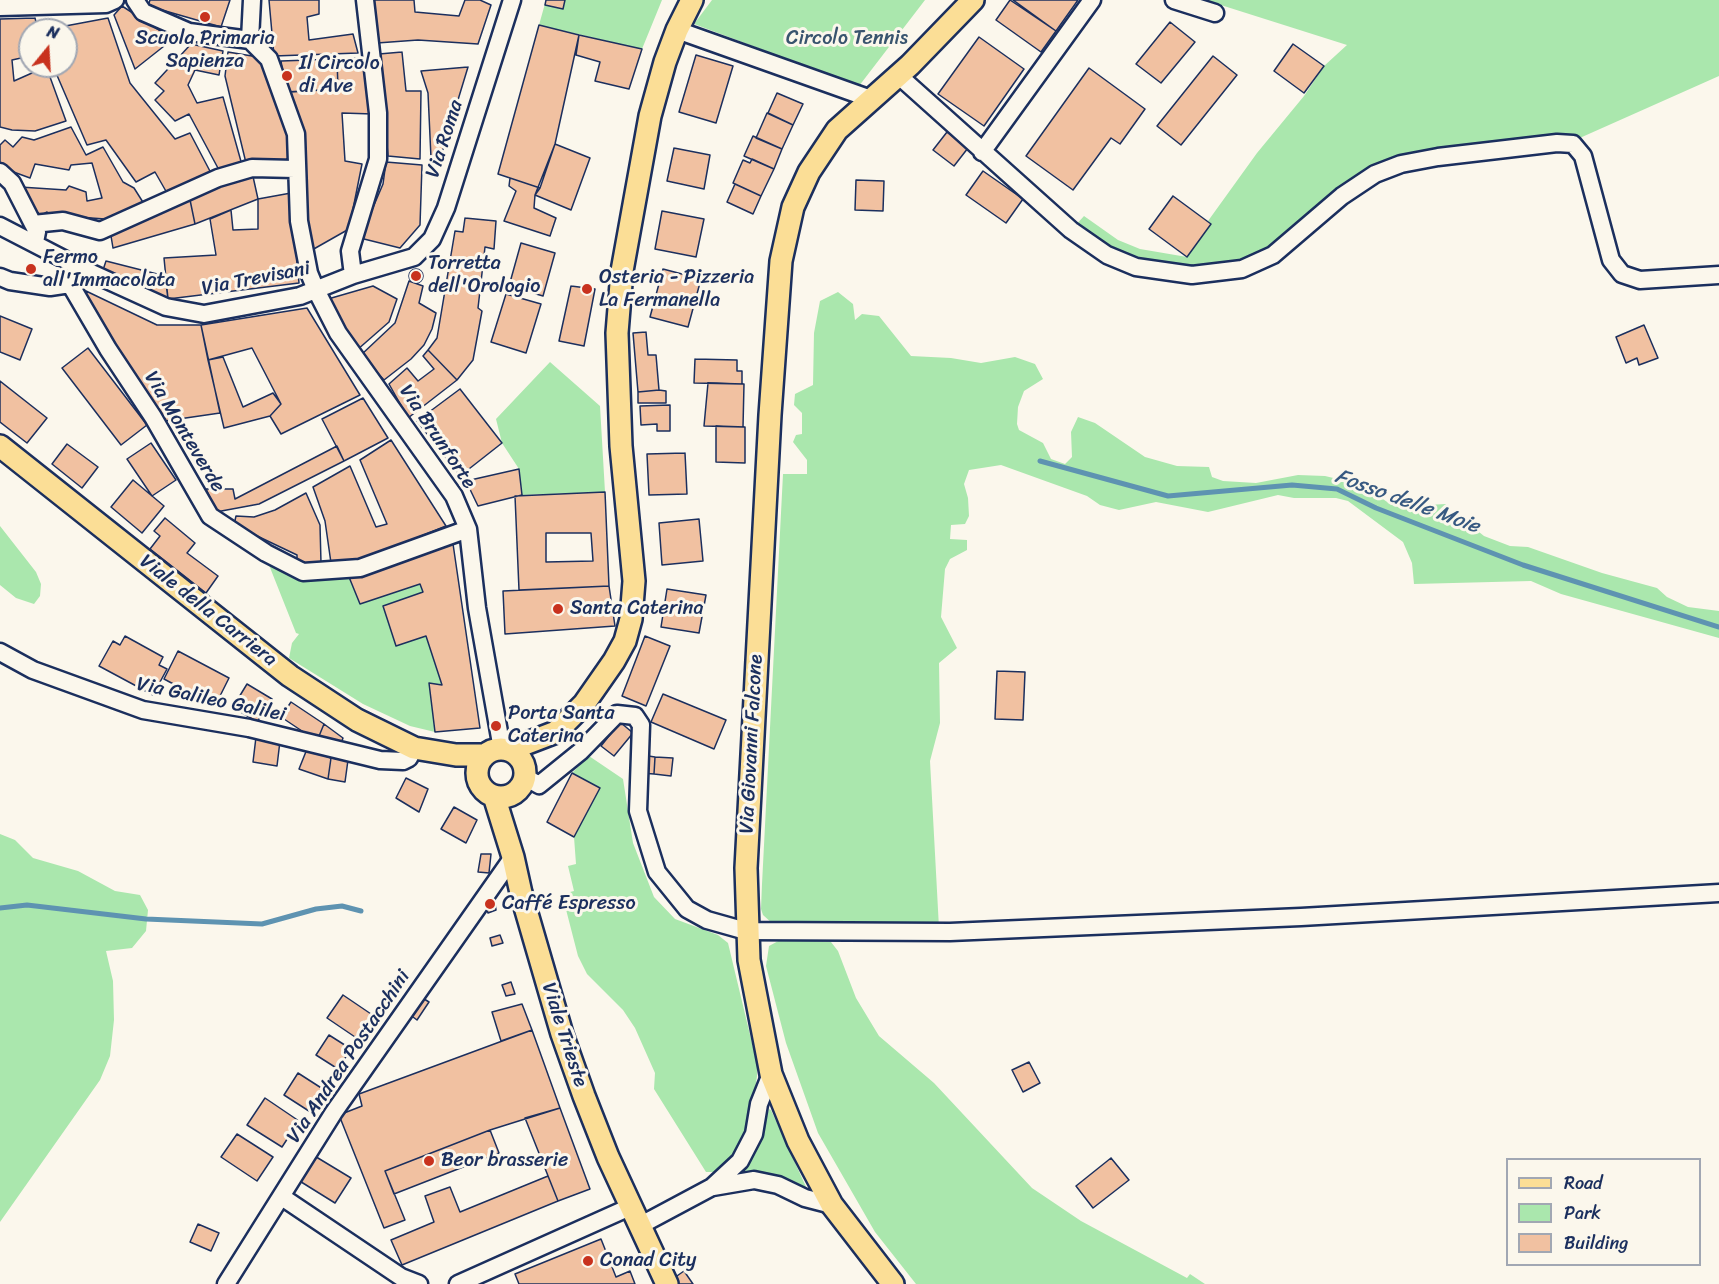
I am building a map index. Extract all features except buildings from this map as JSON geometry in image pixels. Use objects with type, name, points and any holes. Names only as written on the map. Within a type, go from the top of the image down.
[{"type":"main road","points":[[556,732],[499,751],[478,766],[477,779],[486,793],[507,797],[527,780],[556,732],[600,684],[625,641],[631,620],[634,581],[621,446],[618,323],[622,271],[650,116],[677,30],[692,0]]},
{"type":"main road","name":"Via Giovanni Falcone","points":[[893,1284],[832,1206],[798,1141],[771,1074],[749,960],[746,931],[753,709],[781,261],[793,207],[809,172],[837,130],[898,75],[973,0]]},
{"type":"main road","name":"Viale della Carriera","points":[[0,446],[290,676],[357,720],[477,779]]},
{"type":"main road","name":"Viale della Carriera","points":[[422,750],[499,751]]},
{"type":"main road","points":[[499,751],[520,758],[527,780]]},
{"type":"main road","name":"Viale Trieste","points":[[513,857],[527,780]]},
{"type":"main road","name":"Viale Trieste","points":[[494,796],[562,1034],[608,1157],[667,1284]]},
{"type":"street","points":[[0,8],[106,4],[115,0]]},
{"type":"street","points":[[135,0],[143,12],[189,33],[250,40],[252,0]]},
{"type":"street","points":[[352,275],[350,251],[378,159],[378,113],[365,0]]},
{"type":"street","name":"Via Roma","points":[[352,275],[414,257],[432,239],[446,208],[512,0]]},
{"type":"street","points":[[982,152],[1092,0]]},
{"type":"street","points":[[1174,0],[1215,13]]},
{"type":"street","points":[[677,30],[871,99]]},
{"type":"street","name":"Via Brunforte","points":[[250,40],[269,59],[296,134],[295,169],[299,221],[309,273],[317,293],[338,333],[454,496],[468,529],[477,609],[499,751]]},
{"type":"street","points":[[898,75],[1071,230],[1107,255],[1136,267],[1192,275],[1242,269],[1273,255],[1342,196],[1375,174],[1401,164],[1557,143],[1573,144],[1583,156],[1611,260],[1622,274],[1640,280],[1719,275]]},
{"type":"street","points":[[33,224],[63,221],[100,231],[218,178],[252,168],[295,169]]},
{"type":"street","points":[[0,172],[17,190],[37,232],[35,242]]},
{"type":"street","name":"Via Trevisani","points":[[0,226],[35,242],[87,271],[166,306],[204,314],[317,293],[352,275]]},
{"type":"street","points":[[0,277],[10,281],[50,287],[70,284],[87,271]]},
{"type":"street","name":"Via Monteverde","points":[[70,284],[108,349],[153,417],[210,516],[266,553],[303,572],[360,568],[468,529]]},
{"type":"street","name":"Via Galileo Galilei","points":[[0,652],[33,670],[143,710],[249,728],[380,760],[403,761],[422,750]]},
{"type":"street","points":[[527,780],[581,751],[617,714],[635,716],[641,725],[637,784],[638,811],[657,872],[687,909],[707,920],[746,931],[997,930],[1301,917],[1719,893]]},
{"type":"street","name":"Via Andrea Postacchini","points":[[226,1284],[334,1112],[513,857]]},
{"type":"street","points":[[712,1187],[740,1161],[754,1134],[759,1104],[771,1074]]},
{"type":"street","points":[[458,1284],[486,1278],[712,1187],[754,1180],[777,1185],[805,1198],[832,1206]]},
{"type":"street","points":[[282,1197],[401,1277],[419,1284]]},
{"type":"green space","points":[[546,0],[662,0],[642,49],[539,25]]},
{"type":"green space","name":"Circolo Tennis","points":[[712,0],[925,0],[859,86],[694,24]]},
{"type":"green space","points":[[1205,0],[1719,0],[1719,76],[1573,141],[1400,160],[1272,253],[1212,270],[1137,264],[1073,228],[1084,216],[1118,240],[1140,249],[1187,257],[1211,224],[1208,221],[1257,153],[1304,96],[1324,66],[1347,45]]},
{"type":"green space","points":[[838,292],[853,304],[855,320],[862,314],[879,316],[911,356],[951,358],[981,363],[1015,357],[1035,364],[1043,379],[1024,391],[1018,407],[1017,424],[1019,430],[1043,443],[1051,459],[1065,464],[1072,457],[1071,432],[1078,417],[1095,423],[1145,457],[1177,466],[1209,467],[1212,477],[1223,481],[1256,483],[1298,475],[1325,476],[1363,485],[1390,504],[1417,511],[1427,505],[1446,504],[1444,512],[1448,521],[1464,520],[1484,536],[1510,546],[1528,547],[1602,573],[1657,588],[1667,597],[1688,607],[1719,611],[1719,638],[1561,594],[1531,581],[1414,584],[1412,563],[1403,542],[1348,501],[1336,498],[1294,498],[1278,495],[1208,512],[1156,502],[1119,510],[1100,505],[1087,496],[1001,465],[969,470],[964,484],[969,516],[965,524],[951,525],[950,539],[967,540],[967,550],[950,559],[945,569],[941,617],[957,648],[939,663],[940,723],[930,761],[939,928],[773,924],[763,915],[761,909],[783,474],[807,474],[807,460],[793,442],[796,435],[802,434],[802,413],[794,405],[795,394],[813,385],[814,333],[820,301]]},
{"type":"green space","points":[[550,362],[600,406],[605,492],[522,495],[519,469],[502,443],[496,419]]},
{"type":"green space","points":[[0,526],[36,572],[41,584],[40,596],[34,604],[16,598],[0,585]]},
{"type":"green space","points":[[269,565],[300,577],[349,577],[360,604],[420,584],[423,592],[383,606],[396,646],[426,636],[442,685],[429,684],[435,732],[410,726],[363,704],[289,658],[292,643],[299,634],[296,633]]},
{"type":"green space","points":[[589,756],[623,779],[633,843],[654,897],[675,919],[718,935],[728,943],[757,1064],[757,1076],[748,1138],[721,1172],[706,1172],[654,1089],[655,1073],[635,1028],[623,1010],[587,974],[578,956],[562,894],[574,891],[568,866],[576,864],[574,837],[600,788],[572,773]]},
{"type":"green space","points":[[0,834],[15,840],[33,858],[78,871],[115,891],[140,895],[148,910],[146,931],[132,948],[106,951],[113,981],[114,1020],[110,1056],[100,1080],[0,1222]]},
{"type":"green space","points":[[782,939],[831,942],[838,951],[856,998],[879,1036],[934,1083],[1032,1188],[1081,1221],[1187,1278],[1190,1274],[1205,1284],[916,1284],[875,1232],[818,1133],[786,1043],[766,966],[769,946]]},
{"type":"green space","points":[[769,1109],[807,1189],[765,1174],[742,1174],[759,1145]]},
{"type":"waterway","name":"Fosso delle Moie","points":[[1040,461],[1168,496],[1292,485],[1337,489],[1376,508],[1523,565],[1719,627]]},
{"type":"waterway","points":[[0,908],[27,905],[146,919],[262,924],[316,909],[342,906],[361,911]]},
{"type":"place","name":"Scuola Primaria Sapienza","points":[[205,17]]},
{"type":"place","name":"Il Circolo di Ave","points":[[287,76]]},
{"type":"place","name":"Fermo all'Immacolata","points":[[31,269]]},
{"type":"place","name":"Torretta dell'Orologio","points":[[416,276]]},
{"type":"place","name":"Osteria - Pizzeria La Fermanella","points":[[587,289]]},
{"type":"place","name":"Santa Caterina","points":[[558,609]]},
{"type":"place","name":"Porta Santa Caterina","points":[[496,726]]},
{"type":"place","name":"Caffé Espresso","points":[[490,904]]},
{"type":"place","name":"Beor brasserie","points":[[429,1161]]},
{"type":"place","name":"Conad City","points":[[588,1261]]}]
